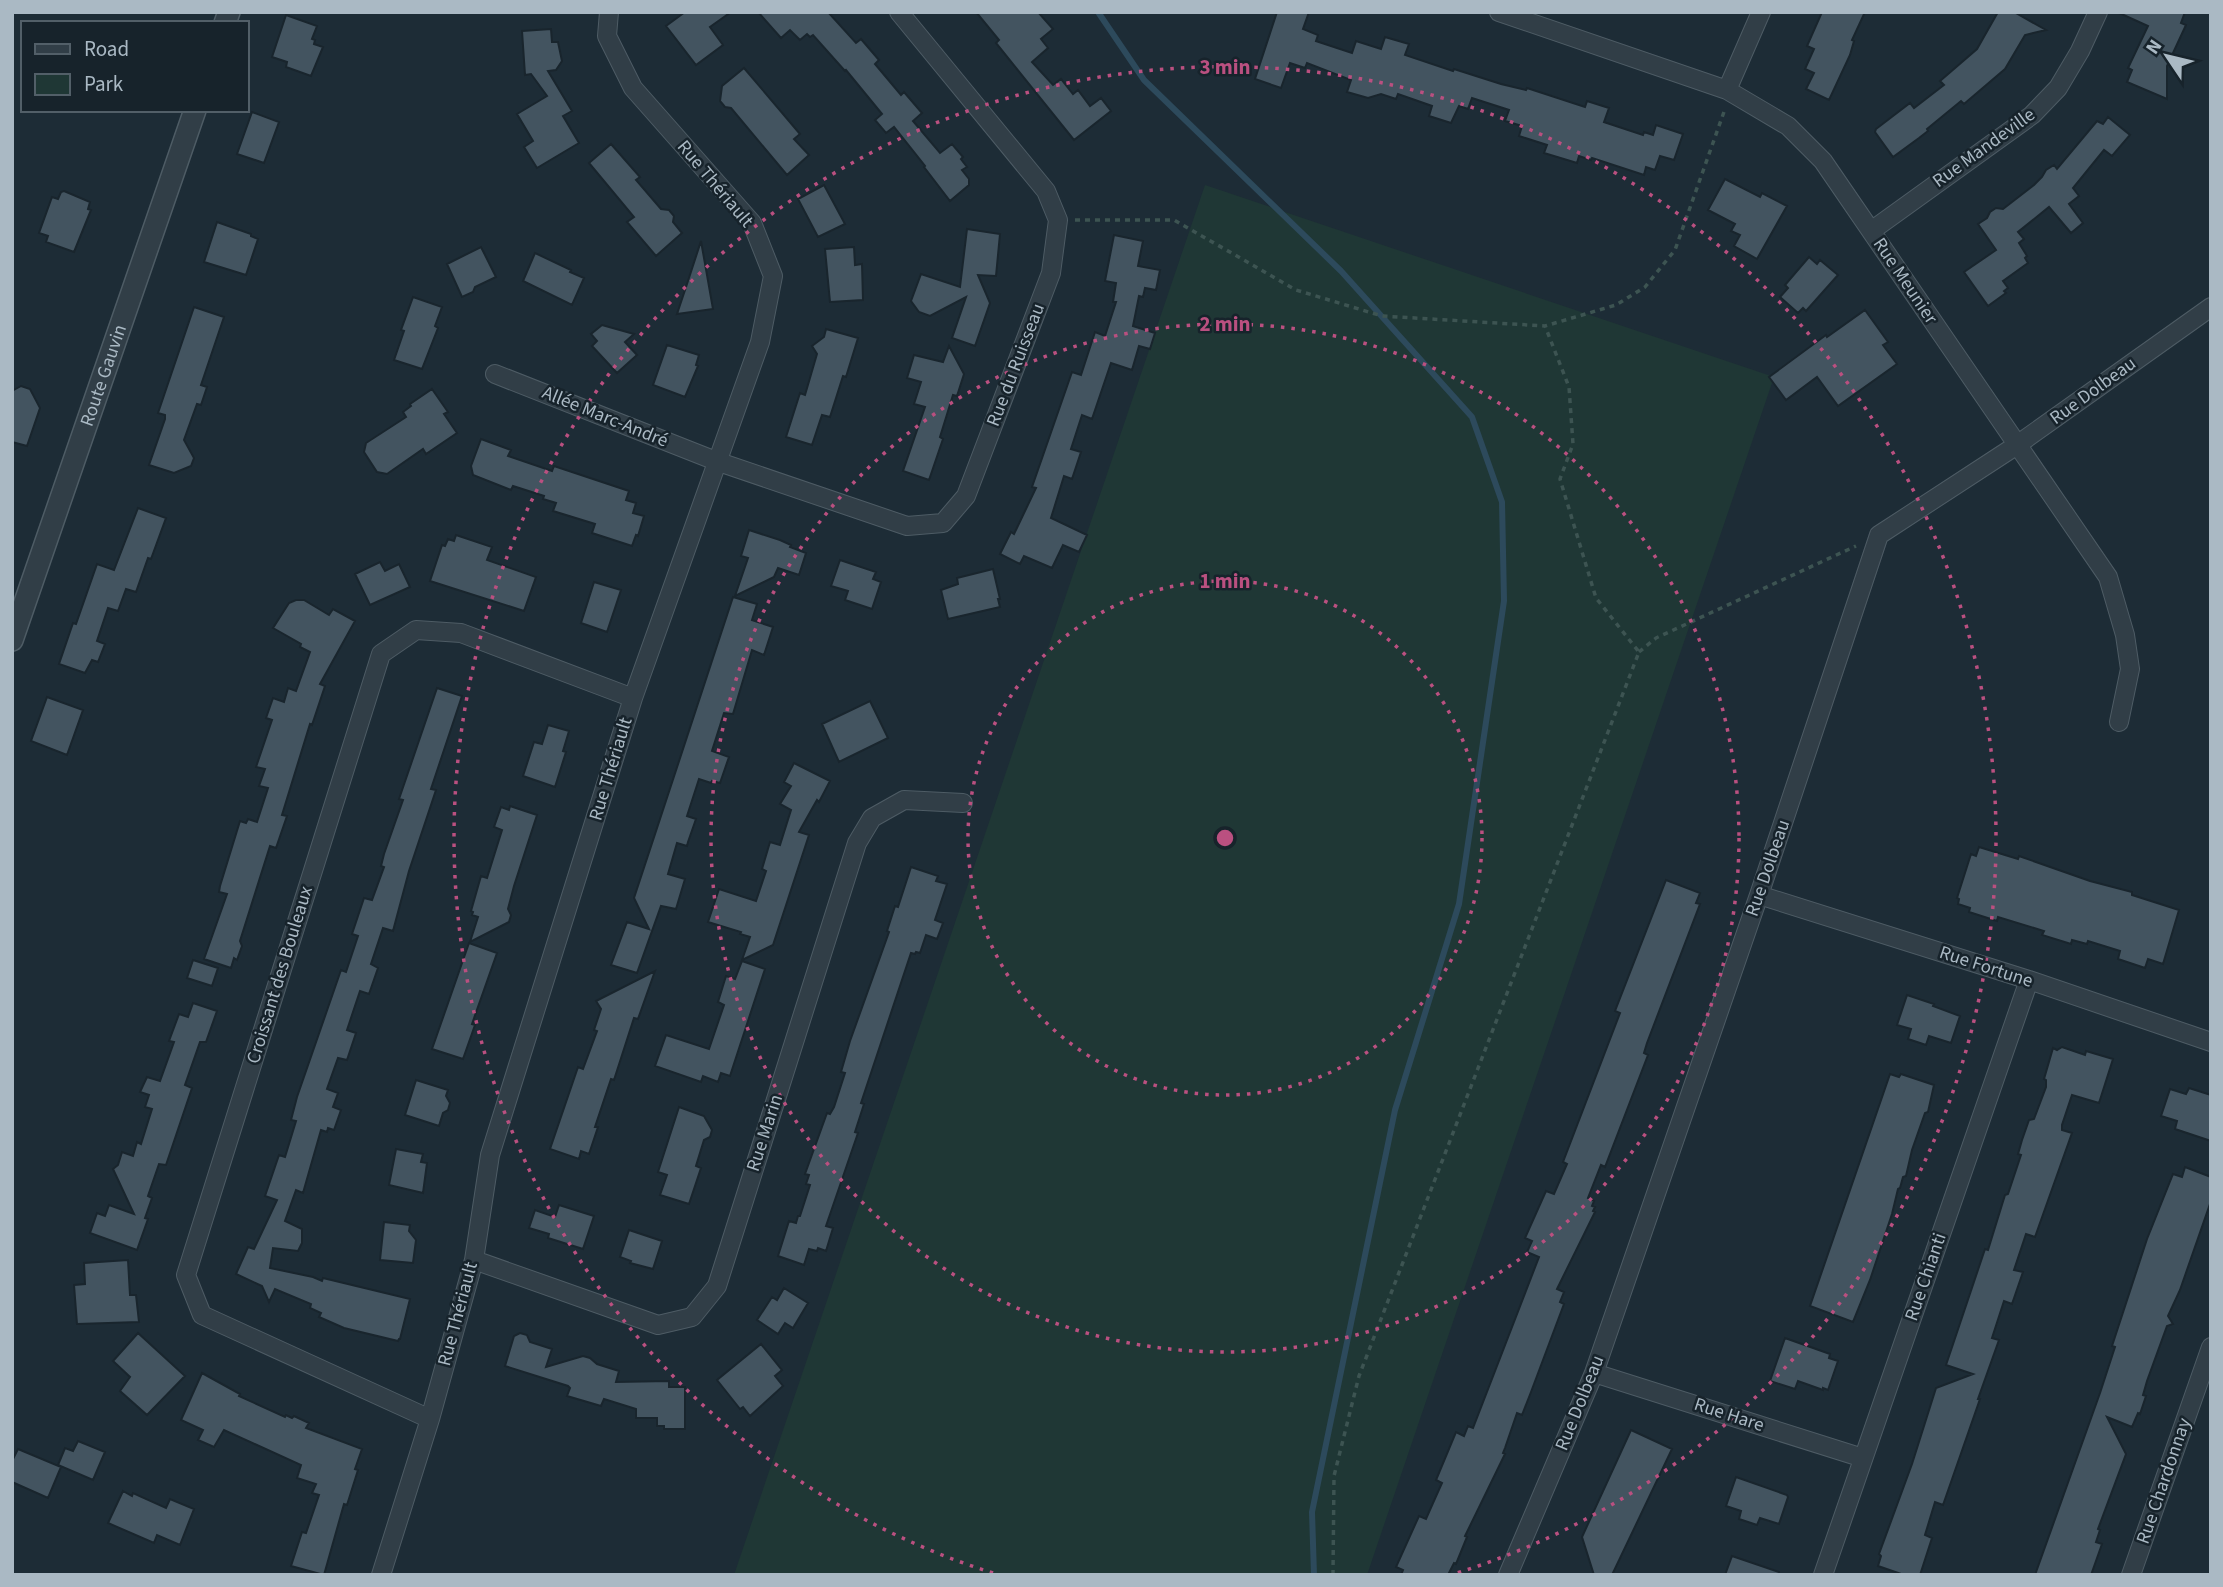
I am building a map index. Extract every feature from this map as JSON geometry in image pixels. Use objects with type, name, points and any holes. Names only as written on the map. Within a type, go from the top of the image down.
[{"type":"street","name":"Rue Thériault","points":[[381,1575],[430,1419],[474,1260],[490,1156],[633,698],[760,342],[773,276],[752,223],[633,88],[607,36],[609,12]]},
{"type":"street","points":[[899,12],[1045,191],[1058,220]]},
{"type":"street","name":"Rue Meunier","points":[[1499,12],[1727,90],[1787,126],[1824,162],[2108,577],[2125,635],[2130,669],[2119,722]]},
{"type":"street","points":[[1727,90],[1761,12]]},
{"type":"street","name":"Rue Mandeville","points":[[1871,230],[2032,115],[2058,88],[2080,51],[2098,12]]},
{"type":"street","name":"Route Gauvin","points":[[12,640],[194,112]]},
{"type":"street","name":"Rue du Ruisseau","points":[[716,461],[907,526],[943,523],[966,496],[1051,272],[1058,220]]},
{"type":"street","name":"Rue Dolbeau","points":[[1508,1575],[1594,1373],[1759,895],[1879,535],[2017,445],[2211,307]]},
{"type":"street","name":"Allée Marc-André","points":[[495,374],[716,461]]},
{"type":"street","name":"Croissant des Bouleaux","points":[[430,1419],[202,1315],[186,1275],[381,654],[416,630],[461,633],[633,698]]},
{"type":"street","name":"Rue Marin","points":[[474,1260],[658,1325],[692,1317],[716,1286],[857,843],[872,818],[904,800],[963,803]]},
{"type":"street","name":"Rue Fortune","points":[[1759,895],[2029,980],[2211,1042]]},
{"type":"street","name":"Rue Chianti","points":[[1823,1575],[2029,980]]},
{"type":"street","name":"Rue Chardonnay","points":[[2131,1575],[2211,1347]]},
{"type":"street","name":"Rue Hare","points":[[1594,1373],[1863,1458]]},
{"type":"path","points":[[1058,220],[1174,220],[1296,290],[1382,316],[1545,326],[1616,305],[1644,287],[1675,250],[1725,108],[1727,90]]},
{"type":"path","points":[[1545,326],[1569,387],[1573,444],[1560,479],[1596,598],[1639,652]]},
{"type":"path","points":[[1333,1575],[1334,1476],[1359,1376],[1639,652],[1656,638],[1879,535]]},
{"type":"green space","points":[[1205,185],[1774,377],[1367,1575],[734,1575]]},
{"type":"building","points":[[685,12],[731,12],[710,27],[723,45],[696,65],[666,26]]},
{"type":"building","points":[[758,12],[828,12],[856,43],[861,39],[879,60],[875,64],[901,95],[904,92],[922,113],[913,121],[940,153],[952,144],[963,157],[961,159],[967,167],[962,170],[969,179],[969,185],[950,201],[894,127],[886,133],[875,120],[882,114],[813,35],[810,37],[807,34],[800,40],[790,30],[781,38]]},
{"type":"building","points":[[976,12],[1038,12],[1053,29],[1041,39],[1048,48],[1032,62],[1053,85],[1061,79],[1073,94],[1078,90],[1090,106],[1101,98],[1111,111],[1074,140],[996,43],[999,40]]},
{"type":"building","points":[[1277,12],[1309,12],[1303,29],[1318,35],[1316,41],[1352,53],[1356,41],[1381,49],[1385,37],[1409,44],[1405,55],[1453,71],[1454,69],[1526,90],[1527,88],[1585,107],[1587,101],[1609,108],[1604,122],[1643,135],[1644,132],[1653,135],[1656,125],[1683,134],[1674,160],[1660,156],[1655,170],[1646,167],[1644,175],[1592,158],[1591,160],[1579,156],[1577,163],[1544,153],[1547,145],[1519,136],[1522,126],[1505,121],[1509,110],[1472,98],[1468,109],[1459,106],[1451,123],[1429,116],[1432,106],[1398,94],[1396,99],[1381,94],[1368,98],[1347,92],[1351,80],[1307,63],[1305,68],[1290,63],[1281,88],[1255,79]]},
{"type":"building","points":[[1822,12],[1865,12],[1852,40],[1854,41],[1850,55],[1829,100],[1806,89],[1814,73],[1805,69],[1814,49],[1807,46]]},
{"type":"building","points":[[1998,12],[2014,12],[2046,30],[2025,35],[2005,69],[1964,104],[1961,101],[1927,129],[1928,131],[1893,157],[1875,132],[1876,129],[1910,103],[1914,108],[1944,85],[1940,81],[1977,49]]},
{"type":"building","points":[[2117,12],[2185,12],[2181,23],[2186,25],[2167,66],[2167,99],[2127,82],[2132,70],[2128,68],[2148,26]]},
{"type":"building","points":[[286,15],[317,26],[312,39],[315,40],[314,44],[323,47],[311,76],[286,67],[287,62],[272,57]]},
{"type":"building","points":[[551,29],[552,42],[558,42],[562,61],[556,70],[548,71],[572,111],[563,116],[579,143],[537,168],[524,147],[533,141],[517,114],[547,96],[531,74],[525,75],[522,31]]},
{"type":"building","points":[[744,68],[800,134],[794,139],[809,155],[787,175],[731,108],[725,107],[720,101],[722,86]]},
{"type":"building","points":[[252,112],[279,122],[264,163],[237,154]]},
{"type":"building","points":[[2108,117],[2130,135],[2112,156],[2104,150],[2073,188],[2079,196],[2069,204],[2083,223],[2071,233],[2049,207],[2018,232],[2024,239],[2019,243],[2028,263],[2003,281],[2008,288],[2004,291],[2006,293],[1988,306],[1964,272],[1996,250],[1978,224],[1987,218],[1990,212],[1996,208],[2003,209],[2034,185],[2046,170],[2054,165],[2057,169],[2097,121],[2103,124]]},
{"type":"building","points":[[611,144],[640,177],[636,180],[661,209],[669,210],[674,216],[673,222],[682,233],[656,256],[627,222],[634,217],[589,163]]},
{"type":"building","points":[[1725,179],[1760,197],[1762,193],[1787,206],[1757,259],[1734,246],[1740,235],[1731,231],[1735,224],[1708,210]]},
{"type":"building","points":[[824,185],[845,224],[818,237],[798,199]]},
{"type":"building","points":[[64,191],[90,202],[88,209],[91,210],[74,252],[46,242],[48,236],[39,233],[52,197],[58,199]]},
{"type":"building","points":[[217,222],[258,239],[246,275],[204,262]]},
{"type":"building","points":[[967,229],[1000,234],[996,276],[978,275],[990,303],[975,346],[952,338],[966,297],[930,316],[919,312],[911,301],[921,274],[960,287]]},
{"type":"building","points":[[1114,235],[1143,241],[1138,266],[1160,270],[1156,290],[1145,288],[1143,297],[1139,296],[1133,326],[1155,333],[1150,349],[1139,346],[1132,370],[1111,363],[1092,419],[1082,415],[1071,449],[1081,452],[1072,479],[1064,476],[1051,518],[1087,535],[1079,552],[1063,545],[1052,568],[1024,556],[1020,564],[1000,554],[1011,532],[1014,534],[1036,488],[1032,487],[1072,372],[1081,375],[1095,332],[1105,336],[1116,302],[1113,302],[1116,283],[1105,281]]},
{"type":"building","points":[[701,241],[713,309],[677,314],[687,284]]},
{"type":"building","points":[[481,247],[496,277],[462,297],[447,264]]},
{"type":"building","points":[[854,247],[855,265],[862,264],[863,300],[830,302],[825,249]]},
{"type":"building","points":[[535,253],[584,278],[572,305],[523,281]]},
{"type":"building","points":[[1809,257],[1817,264],[1820,260],[1838,275],[1806,311],[1803,308],[1798,313],[1780,297],[1788,288],[1785,285]]},
{"type":"building","points":[[413,297],[442,307],[435,326],[438,328],[422,369],[394,360]]},
{"type":"building","points":[[194,307],[224,317],[201,385],[207,387],[201,405],[197,404],[184,440],[194,458],[191,466],[174,473],[149,465],[165,419],[165,415],[158,413]]},
{"type":"building","points":[[1865,310],[1888,342],[1883,345],[1897,364],[1838,406],[1817,377],[1786,400],[1769,377]]},
{"type":"building","points":[[602,325],[634,334],[625,342],[637,355],[617,373],[592,346],[597,341],[591,334]]},
{"type":"building","points":[[826,329],[858,338],[830,417],[822,415],[812,445],[786,437],[800,393],[805,395],[817,354],[812,346],[824,337]]},
{"type":"building","points":[[667,345],[699,355],[698,366],[685,397],[653,385]]},
{"type":"building","points":[[949,346],[964,374],[957,396],[953,395],[940,437],[943,439],[929,480],[903,471],[925,407],[914,404],[921,382],[907,378],[914,355],[943,362]]},
{"type":"building","points":[[21,386],[30,389],[40,408],[27,446],[12,442],[12,391]]},
{"type":"building","points":[[432,389],[448,412],[444,414],[457,433],[426,454],[423,449],[387,474],[377,472],[364,452],[366,443],[406,417],[403,412],[410,404]]},
{"type":"building","points":[[481,439],[511,450],[508,456],[552,471],[554,466],[629,491],[626,500],[636,503],[633,513],[644,516],[632,546],[592,533],[595,524],[553,511],[556,503],[543,499],[544,496],[513,486],[511,490],[473,475],[471,466]]},
{"type":"building","points":[[138,508],[166,518],[136,592],[126,589],[118,611],[108,608],[97,641],[105,644],[98,662],[92,660],[85,673],[59,664],[97,564],[114,570]]},
{"type":"building","points":[[749,530],[780,540],[806,553],[799,575],[778,568],[774,577],[735,596],[748,558],[741,556]]},
{"type":"building","points":[[456,535],[492,547],[487,560],[536,577],[524,611],[430,581],[442,545],[445,546],[448,539],[454,541]]},
{"type":"building","points":[[840,560],[876,572],[873,579],[881,582],[872,609],[845,600],[848,591],[831,586]]},
{"type":"building","points":[[380,562],[385,571],[399,564],[410,587],[370,605],[355,574]]},
{"type":"building","points":[[993,569],[1000,607],[948,619],[941,590],[958,584],[957,578]]},
{"type":"building","points":[[594,582],[621,590],[607,632],[581,623]]},
{"type":"building","points":[[733,597],[757,604],[752,620],[773,627],[764,655],[752,650],[733,714],[724,713],[712,751],[729,757],[720,783],[699,779],[687,816],[696,819],[687,846],[677,843],[668,874],[685,879],[676,909],[661,906],[637,973],[611,965],[627,922],[649,929],[634,898]]},
{"type":"building","points":[[304,600],[329,615],[333,609],[355,621],[320,684],[325,686],[312,725],[310,724],[282,815],[287,816],[276,848],[270,846],[240,941],[242,946],[231,968],[204,959],[227,894],[219,892],[220,886],[240,821],[246,823],[248,819],[257,822],[268,788],[259,786],[265,769],[256,767],[272,720],[266,718],[273,698],[284,702],[288,688],[296,691],[310,652],[273,628],[289,603]]},
{"type":"building","points":[[437,688],[462,696],[431,789],[436,790],[409,871],[393,931],[383,928],[371,964],[378,968],[369,994],[360,991],[347,1030],[356,1033],[347,1060],[338,1058],[327,1089],[338,1093],[333,1107],[341,1110],[334,1130],[321,1130],[303,1193],[296,1190],[285,1221],[302,1229],[302,1243],[298,1251],[273,1248],[270,1268],[410,1299],[398,1341],[344,1328],[319,1317],[321,1313],[310,1308],[311,1304],[275,1289],[269,1302],[262,1286],[236,1274],[248,1247],[254,1249],[277,1200],[265,1196],[279,1155],[285,1157],[296,1121],[291,1120],[297,1097],[341,970],[346,972],[358,936],[352,934],[364,898],[372,900],[384,867],[381,866],[384,854],[403,800],[399,799]]},
{"type":"building","points":[[47,697],[83,710],[67,755],[31,741]]},
{"type":"building","points":[[870,701],[888,738],[839,762],[822,724]]},
{"type":"building","points":[[548,725],[569,731],[563,751],[566,752],[555,787],[523,776],[534,742],[542,744]]},
{"type":"building","points":[[794,763],[830,781],[799,832],[809,835],[773,945],[742,960],[750,937],[708,922],[719,889],[756,901],[766,871],[762,869],[770,842],[780,845],[791,810],[780,804],[791,786],[784,782]]},
{"type":"building","points":[[510,806],[537,815],[514,886],[508,909],[511,915],[509,922],[470,942],[478,917],[472,915],[471,911],[481,876],[487,878],[502,830],[494,827],[501,807],[509,810]]},
{"type":"building","points":[[1979,847],[2018,859],[2019,856],[2179,910],[2163,964],[2148,959],[2145,968],[2118,959],[2120,951],[2088,941],[2087,944],[2072,940],[2071,944],[2042,935],[2044,931],[1998,917],[1997,921],[1969,912],[1970,908],[1958,904],[1957,898],[1971,854],[1976,856]]},
{"type":"building","points":[[911,867],[938,876],[936,881],[947,884],[935,920],[943,923],[937,939],[926,935],[920,953],[911,953],[861,1103],[864,1104],[855,1132],[858,1133],[826,1226],[833,1228],[826,1251],[809,1249],[804,1265],[778,1256],[789,1221],[796,1223],[800,1216],[810,1185],[806,1184],[809,1175],[805,1174],[827,1113],[830,1114],[834,1107],[845,1073],[841,1072],[850,1041],[889,932],[887,931],[895,906],[898,907]]},
{"type":"building","points":[[1666,880],[1700,893],[1696,903],[1700,904],[1647,1043],[1644,1053],[1648,1055],[1605,1167],[1601,1165],[1588,1198],[1594,1201],[1592,1206],[1595,1207],[1595,1212],[1557,1289],[1564,1292],[1560,1302],[1564,1304],[1531,1392],[1522,1415],[1517,1413],[1503,1453],[1505,1454],[1465,1536],[1467,1537],[1456,1564],[1454,1563],[1448,1575],[1401,1575],[1403,1570],[1396,1567],[1419,1516],[1426,1519],[1442,1483],[1436,1480],[1456,1432],[1464,1436],[1468,1426],[1473,1428],[1539,1257],[1527,1252],[1532,1241],[1525,1238],[1546,1191],[1554,1194],[1567,1164],[1563,1162],[1620,1013],[1615,1011]]},
{"type":"building","points":[[469,943],[497,953],[472,1024],[475,1025],[463,1059],[432,1049]]},
{"type":"building","points":[[193,960],[218,968],[212,986],[187,978]]},
{"type":"building","points":[[742,961],[765,969],[730,1076],[721,1073],[718,1082],[703,1076],[701,1082],[655,1066],[666,1035],[709,1049],[724,1005],[718,1002],[726,976],[735,979]]},
{"type":"building","points":[[655,971],[638,1019],[634,1018],[614,1080],[611,1079],[589,1154],[581,1151],[579,1159],[550,1149],[578,1067],[583,1069],[597,1031],[594,1030],[601,1009],[596,1001]]},
{"type":"building","points":[[1907,995],[1960,1016],[1951,1043],[1929,1036],[1926,1045],[1908,1039],[1911,1029],[1897,1025]]},
{"type":"building","points":[[193,1003],[217,1011],[206,1042],[200,1042],[185,1085],[192,1088],[166,1165],[159,1164],[148,1196],[152,1198],[145,1218],[148,1219],[137,1250],[90,1233],[97,1213],[105,1216],[109,1205],[134,1214],[113,1169],[118,1165],[122,1152],[133,1156],[137,1142],[141,1144],[152,1109],[145,1107],[149,1095],[140,1092],[147,1077],[160,1081],[174,1042],[169,1041],[179,1014],[188,1017]]},
{"type":"building","points":[[2062,1047],[2085,1055],[2086,1051],[2113,1059],[2099,1103],[2072,1095],[2062,1130],[2072,1133],[2035,1237],[2026,1234],[2014,1270],[2023,1272],[2012,1304],[2004,1301],[1992,1338],[1999,1340],[1943,1505],[1935,1502],[1925,1535],[1932,1538],[1920,1575],[1904,1575],[1878,1566],[1881,1556],[1879,1554],[1936,1388],[1973,1374],[1946,1365],[1985,1249],[1988,1250],[2005,1195],[2008,1194],[2029,1120],[2034,1119],[2046,1087],[2044,1079],[2053,1048],[2057,1050]]},
{"type":"building","points":[[1890,1074],[1899,1077],[1901,1074],[1934,1085],[1928,1112],[1925,1113],[1906,1176],[1898,1189],[1870,1280],[1853,1322],[1810,1306]]},
{"type":"building","points":[[416,1080],[448,1090],[446,1096],[450,1103],[439,1126],[405,1115]]},
{"type":"building","points":[[2189,1088],[2211,1095],[2211,1141],[2175,1129],[2177,1121],[2161,1116],[2170,1089],[2186,1094]]},
{"type":"building","points":[[679,1107],[704,1116],[712,1130],[710,1137],[704,1140],[696,1166],[701,1168],[689,1204],[660,1195],[667,1175],[658,1172]]},
{"type":"building","points":[[396,1149],[423,1154],[421,1162],[427,1163],[423,1193],[389,1185]]},
{"type":"building","points":[[2185,1167],[2211,1177],[2211,1201],[2180,1290],[2168,1316],[2173,1324],[2167,1326],[2147,1381],[2143,1395],[2146,1396],[2140,1414],[2138,1413],[2132,1427],[2107,1417],[2126,1454],[2098,1529],[2100,1530],[2096,1542],[2102,1544],[2091,1575],[2035,1575],[2100,1393],[2115,1347],[2112,1346],[2147,1239],[2173,1174],[2182,1177]]},
{"type":"building","points":[[559,1205],[594,1216],[583,1249],[548,1238],[549,1234],[529,1228],[535,1210],[555,1217]]},
{"type":"building","points":[[384,1222],[410,1225],[409,1231],[416,1240],[413,1263],[380,1260]]},
{"type":"building","points":[[629,1230],[662,1241],[653,1269],[630,1263],[631,1261],[620,1257]]},
{"type":"building","points":[[128,1260],[130,1295],[136,1295],[139,1322],[77,1324],[74,1285],[85,1284],[84,1263]]},
{"type":"building","points":[[784,1288],[808,1303],[793,1328],[785,1323],[778,1334],[757,1320],[772,1297],[777,1300]]},
{"type":"building","points":[[138,1333],[185,1376],[147,1415],[120,1391],[130,1377],[113,1361]]},
{"type":"building","points":[[520,1333],[527,1335],[530,1342],[552,1349],[546,1367],[583,1356],[619,1371],[616,1382],[669,1381],[669,1387],[685,1387],[685,1429],[664,1429],[664,1426],[657,1426],[657,1418],[636,1418],[636,1409],[604,1399],[601,1406],[567,1396],[570,1388],[568,1386],[505,1366],[514,1336]]},
{"type":"building","points":[[1785,1338],[1830,1354],[1829,1358],[1838,1361],[1828,1390],[1798,1381],[1795,1389],[1770,1381]]},
{"type":"building","points":[[761,1344],[782,1370],[775,1376],[783,1386],[750,1416],[743,1407],[740,1409],[717,1380]]},
{"type":"building","points":[[202,1373],[240,1394],[239,1396],[285,1417],[294,1416],[309,1423],[306,1428],[362,1449],[355,1469],[358,1470],[347,1505],[344,1504],[324,1575],[291,1566],[302,1532],[306,1533],[319,1495],[312,1493],[316,1484],[297,1478],[301,1465],[224,1430],[214,1447],[198,1440],[203,1430],[181,1420]]},
{"type":"building","points":[[1631,1430],[1672,1449],[1612,1575],[1594,1575],[1582,1537]]},
{"type":"building","points":[[78,1441],[105,1452],[93,1480],[58,1465],[65,1448],[73,1451]]},
{"type":"building","points":[[18,1449],[61,1467],[48,1498],[12,1482],[12,1461]]},
{"type":"building","points":[[1736,1477],[1787,1495],[1779,1524],[1760,1518],[1757,1525],[1739,1519],[1741,1511],[1726,1506]]},
{"type":"building","points":[[123,1491],[166,1508],[170,1499],[194,1509],[180,1545],[157,1535],[154,1543],[108,1523]]},
{"type":"building","points":[[1732,1556],[1779,1572],[1779,1575],[1725,1575]]},
{"type":"waterway","points":[[1098,12],[1144,80],[1341,271],[1472,417],[1502,502],[1504,601],[1459,904],[1395,1110],[1312,1512],[1314,1575]]}]
